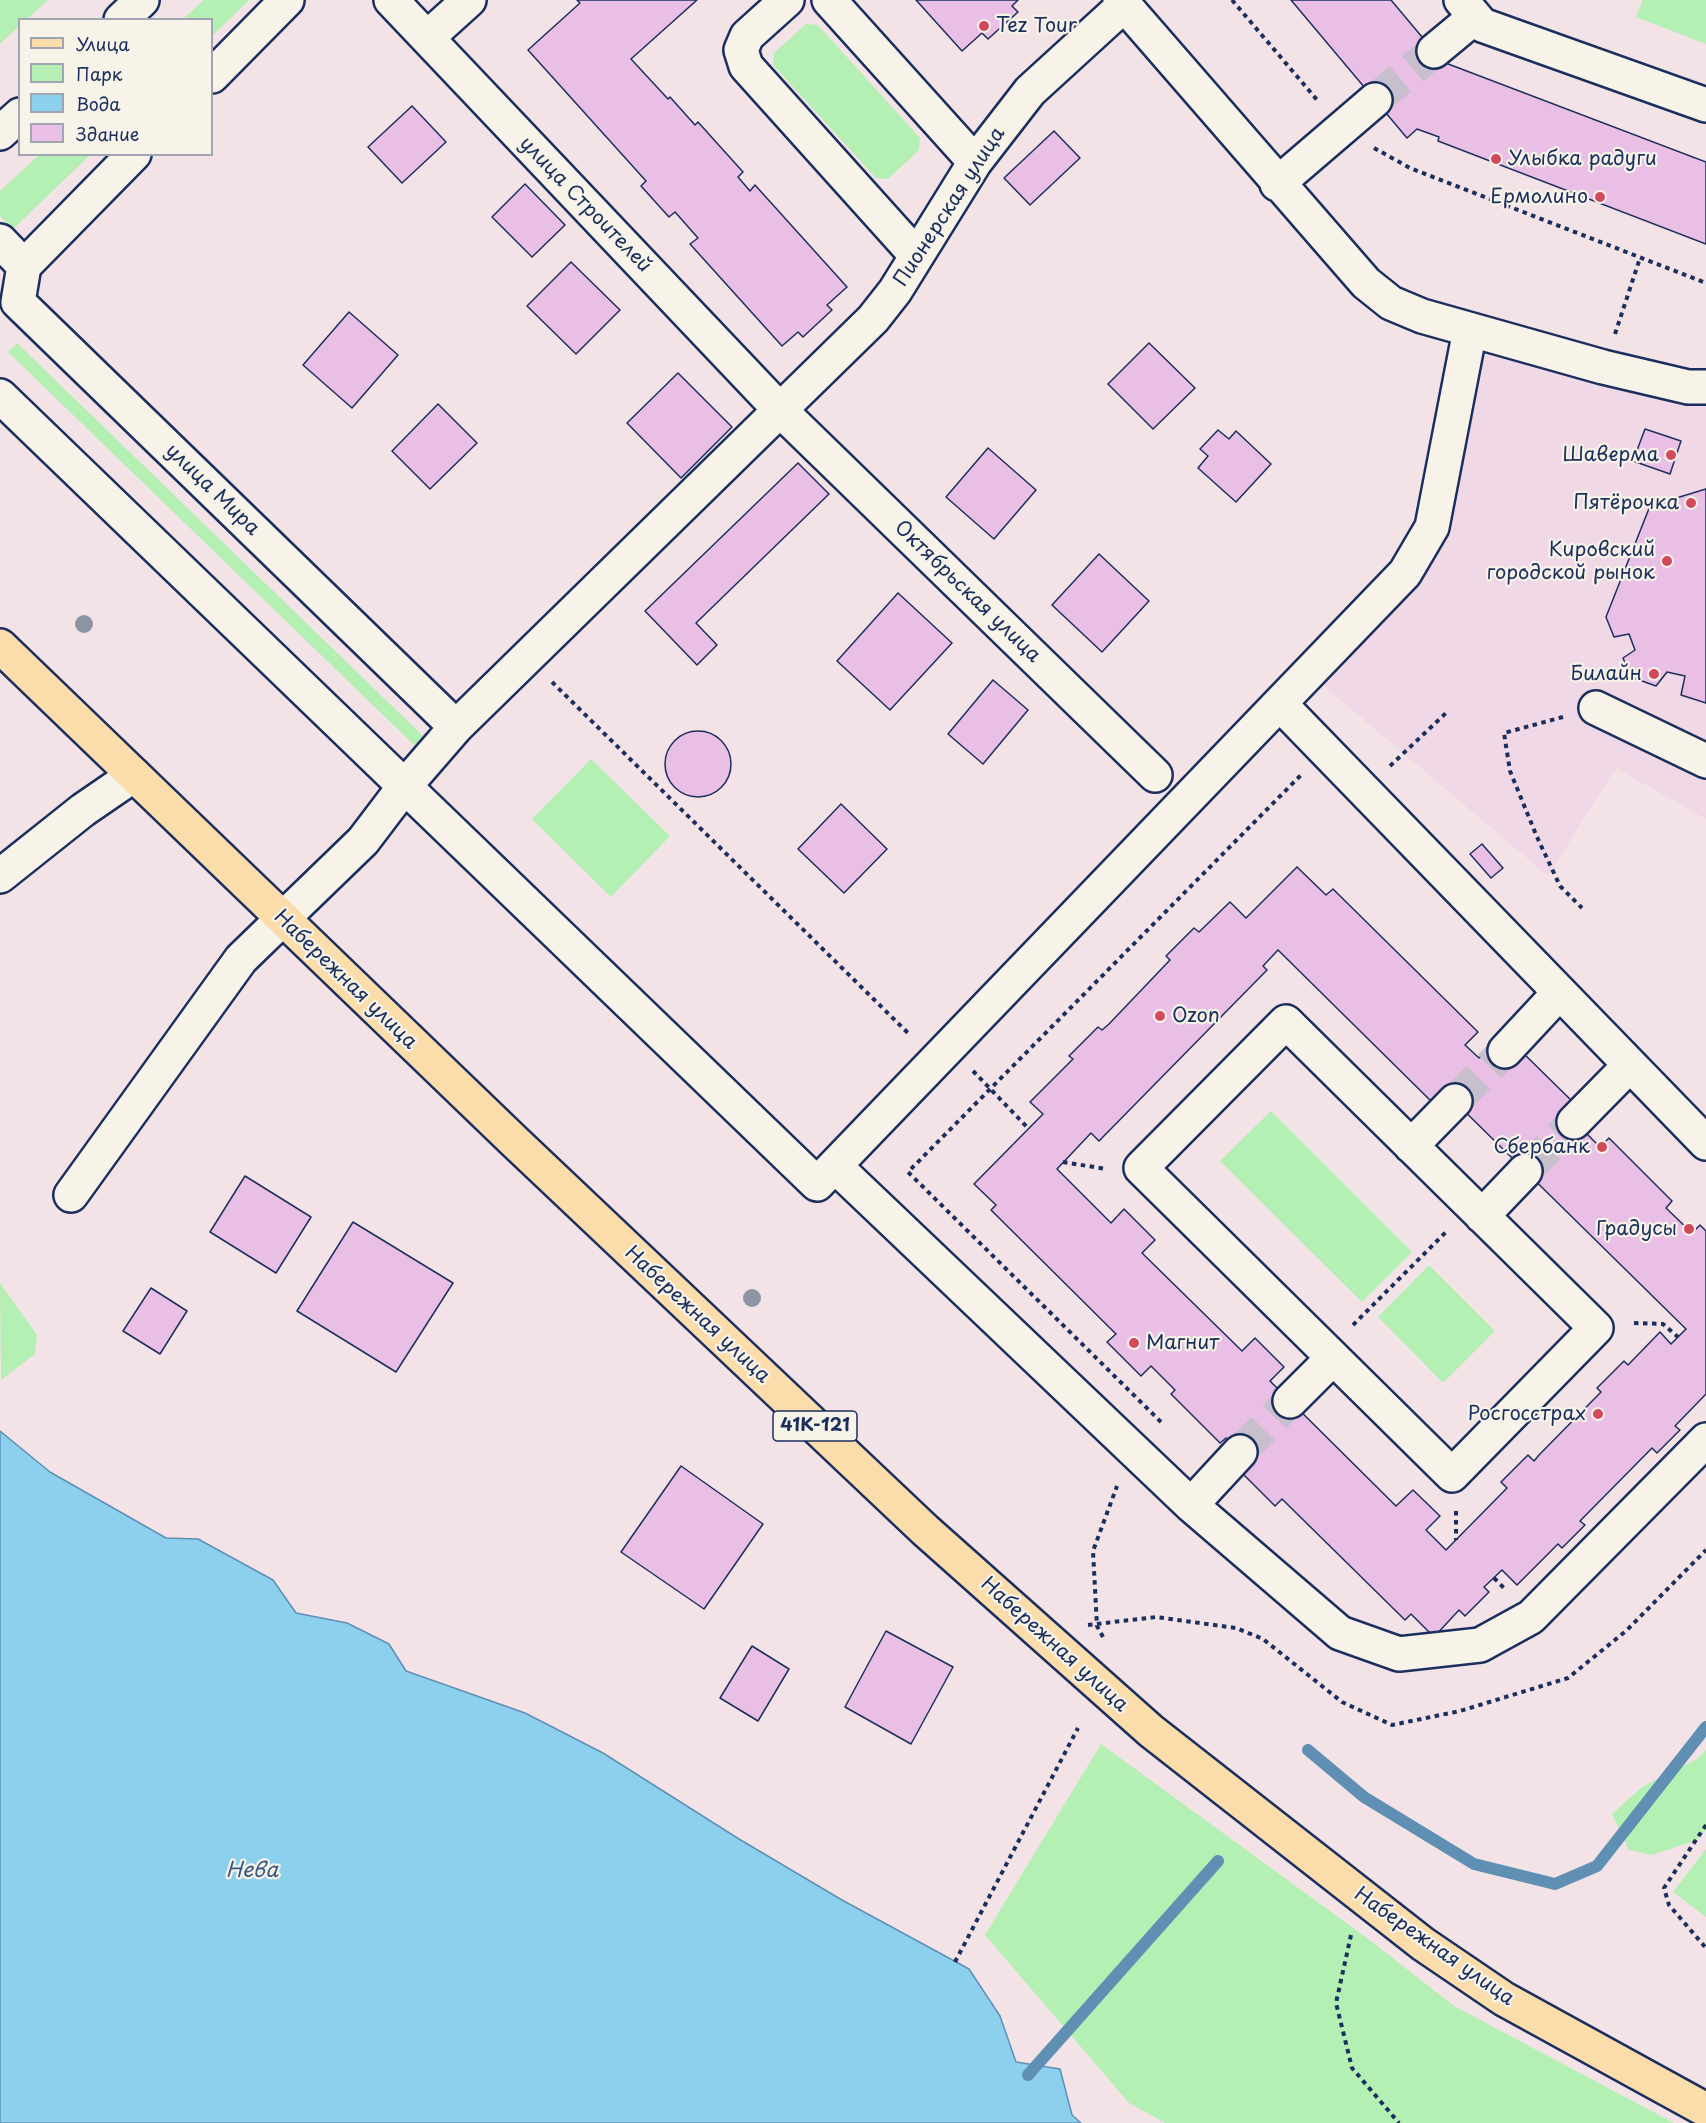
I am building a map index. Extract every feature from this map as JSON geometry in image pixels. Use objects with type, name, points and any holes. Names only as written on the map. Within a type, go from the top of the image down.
[{"type":"main road","name":"Набережная улица","points":[[0,646],[282,919],[925,1530],[1151,1731],[1423,1944],[1504,1999],[1706,2110]]},
{"type":"street","points":[[123,18],[142,0]]},
{"type":"street","points":[[213,75],[287,0]]},
{"type":"street","name":"улица Строителей","points":[[391,0],[780,410]]},
{"type":"street","points":[[427,38],[469,0]]},
{"type":"street","points":[[787,0],[747,36],[741,50],[746,66],[916,255]]},
{"type":"street","points":[[829,0],[975,162]]},
{"type":"street","points":[[1122,3],[1366,283],[1391,303],[1470,330],[1603,367],[1688,387],[1706,387]]},
{"type":"street","name":"Пионерская улица","points":[[71,1195],[241,959],[363,841],[404,787],[456,727],[873,319],[895,291],[975,162],[1030,91],[1122,3]]},
{"type":"street","points":[[1434,51],[1468,8],[1482,25],[1706,105]]},
{"type":"street","points":[[1277,183],[1375,100]]},
{"type":"street","points":[[0,133],[18,117]]},
{"type":"street","points":[[0,241],[24,266],[132,156]]},
{"type":"street","name":"улица Мира","points":[[24,266],[9,311],[456,727]]},
{"type":"street","points":[[0,396],[817,1184],[1281,705],[1405,573],[1432,527],[1470,330]]},
{"type":"street","name":"Октябрьская улица","points":[[780,410],[1155,774]]},
{"type":"street","points":[[1281,705],[1706,1143]]},
{"type":"street","points":[[1596,708],[1706,761]]},
{"type":"street","points":[[0,876],[83,810],[134,775]]},
{"type":"street","points":[[1505,1051],[1559,993]]},
{"type":"street","points":[[1286,1022],[1411,1146],[1596,1328],[1452,1475],[1141,1168],[1286,1022]]},
{"type":"street","points":[[1574,1122],[1629,1066]]},
{"type":"street","points":[[1411,1146],[1455,1101]]},
{"type":"street","points":[[835,1166],[1191,1505],[1340,1633],[1399,1654],[1480,1645],[1532,1617],[1706,1440]]},
{"type":"street","points":[[1477,1211],[1526,1171]]},
{"type":"street","points":[[1290,1401],[1330,1354]]},
{"type":"street","points":[[1191,1505],[1240,1452]]},
{"type":"path","points":[[1232,0],[1342,129],[1410,168],[1706,284]]},
{"type":"path","points":[[1603,367],[1640,258]]},
{"type":"path","points":[[528,658],[943,1054],[990,1089],[1028,1128]]},
{"type":"path","points":[[1582,908],[1560,886],[1538,837],[1510,771],[1504,733],[1596,708]]},
{"type":"path","points":[[1363,791],[1446,713]]},
{"type":"path","points":[[1167,1428],[908,1172],[1325,750]]},
{"type":"path","points":[[1104,1167],[1112,1159]]},
{"type":"path","points":[[1063,1162],[1104,1167],[1112,1175]]},
{"type":"path","points":[[1330,1354],[1477,1211]]},
{"type":"path","points":[[1626,1315],[1634,1323],[1663,1324],[1678,1337]]},
{"type":"path","points":[[1626,1331],[1634,1323]]},
{"type":"path","points":[[1108,1647],[1097,1626],[1093,1551],[1110,1511],[1128,1445]]},
{"type":"path","points":[[1456,1507],[1456,1540]]},
{"type":"path","points":[[955,1962],[1078,1728]]},
{"type":"path","points":[[1706,1825],[1664,1888],[1669,1905],[1706,1948]]},
{"type":"path","points":[[1353,1927],[1336,2003],[1352,2068],[1399,2123]]},
{"type":"shaded area","points":[[1482,347],[1706,403],[1706,819],[1616,768],[1548,876],[1318,681],[1438,547]]},
{"type":"green space","points":[[0,0],[48,0],[28,18],[18,18],[18,27],[0,44]]},
{"type":"green space","points":[[204,0],[249,0],[213,35],[213,18],[184,18]]},
{"type":"green space","points":[[1643,0],[1706,0],[1706,44],[1636,17]]},
{"type":"green space","points":[[806,24],[818,25],[920,138],[919,150],[888,179],[876,178],[773,65],[774,53]]},
{"type":"green space","points":[[38,156],[89,156],[13,229],[0,216],[0,191]]},
{"type":"green space","points":[[17,343],[423,736],[414,745],[8,352]]},
{"type":"green space","points":[[591,759],[670,836],[611,897],[532,819]]},
{"type":"green space","points":[[1271,1111],[1412,1252],[1362,1302],[1220,1161]]},
{"type":"green space","points":[[1429,1265],[1495,1331],[1443,1383],[1378,1317]]},
{"type":"green space","points":[[0,1283],[37,1335],[35,1354],[1,1380]]},
{"type":"green space","points":[[1101,1744],[1371,1941],[1454,2006],[1674,2123],[1165,2123],[1129,2103],[985,1935]]},
{"type":"green space","points":[[1706,1750],[1706,1830],[1697,1840],[1652,1855],[1629,1850],[1612,1814],[1642,1787],[1697,1759]]},
{"type":"green space","points":[[1706,1849],[1706,1917],[1673,1892]]},
{"type":"water","name":"Нева","points":[[0,1431],[50,1472],[166,1538],[198,1539],[273,1580],[296,1613],[347,1623],[389,1644],[406,1671],[525,1713],[603,1753],[739,1839],[842,1900],[969,1969],[1000,2016],[1016,2062],[1060,2069],[1072,2115],[1081,2123],[0,2123]]},
{"type":"building","points":[[577,0],[697,0],[631,59],[695,125],[698,122],[743,172],[738,177],[750,191],[755,185],[847,287],[827,305],[832,310],[803,337],[798,332],[782,346],[690,244],[698,238],[675,212],[669,217],[641,186],[646,181],[528,50],[580,3]]},
{"type":"building","points":[[916,0],[1018,0],[1012,6],[1018,12],[988,39],[982,33],[962,51]]},
{"type":"building","points":[[1291,0],[1391,0],[1443,62],[1706,162],[1706,244],[1438,141],[1439,137],[1417,129],[1407,138]]},
{"type":"building","points":[[412,106],[446,142],[402,183],[368,147]]},
{"type":"building","points":[[1054,131],[1080,158],[1030,205],[1004,178]]},
{"type":"building","points":[[525,184],[565,225],[532,257],[492,217]]},
{"type":"building","points":[[571,262],[620,310],[576,354],[527,306]]},
{"type":"building","points":[[349,312],[398,355],[352,408],[303,365]]},
{"type":"building","points":[[1149,343],[1195,388],[1153,429],[1108,384]]},
{"type":"building","points":[[678,373],[732,427],[681,478],[627,423]]},
{"type":"building","points":[[438,404],[477,443],[430,489],[392,451]]},
{"type":"building","points":[[1645,429],[1681,441],[1670,474],[1633,461]]},
{"type":"building","points":[[1218,430],[1229,439],[1236,431],[1271,464],[1236,502],[1198,468],[1208,456],[1200,449]]},
{"type":"building","points":[[988,448],[1036,490],[994,539],[946,497]]},
{"type":"building","points":[[798,463],[829,494],[696,623],[717,645],[697,665],[645,611]]},
{"type":"building","name":"Кировский городской рынок","points":[[1706,489],[1706,703],[1681,695],[1685,676],[1667,672],[1656,686],[1631,677],[1623,658],[1635,650],[1629,634],[1614,637],[1606,617],[1650,506]]},
{"type":"building","points":[[1099,554],[1149,601],[1102,652],[1052,605]]},
{"type":"building","points":[[898,593],[952,643],[890,710],[837,661]]},
{"type":"building","points":[[993,680],[1028,710],[983,764],[948,734]]},
{"type":"building","points":[[698,731],[710,734],[721,741],[728,752],[731,764],[728,776],[721,787],[710,794],[698,797],[686,794],[675,787],[668,776],[665,764],[668,752],[675,741],[686,734]]},
{"type":"building","points":[[841,804],[887,849],[844,893],[798,849]]},
{"type":"building","points":[[1482,844],[1503,868],[1491,878],[1470,854]]},
{"type":"building","points":[[1297,867],[1326,895],[1333,889],[1478,1032],[1465,1045],[1479,1058],[1495,1042],[1520,1050],[1574,1103],[1565,1112],[1600,1147],[1609,1138],[1672,1201],[1666,1208],[1692,1233],[1700,1225],[1706,1231],[1706,1394],[1675,1426],[1680,1430],[1657,1453],[1652,1448],[1580,1521],[1585,1525],[1562,1548],[1558,1544],[1517,1585],[1502,1570],[1484,1587],[1489,1592],[1465,1616],[1459,1610],[1434,1637],[1411,1614],[1405,1620],[1282,1499],[1275,1506],[1239,1470],[1249,1461],[1226,1438],[1220,1443],[1171,1394],[1175,1390],[1151,1366],[1141,1376],[1107,1342],[1116,1334],[991,1210],[996,1205],[974,1184],[1043,1114],[1030,1102],[1073,1059],[1069,1056],[1098,1027],[1102,1030],[1109,1024],[1170,960],[1166,956],[1194,928],[1199,932],[1230,902],[1246,918]],"holes":[[[1278,950],[1434,1104],[1446,1093],[1686,1329],[1671,1344],[1660,1332],[1628,1365],[1624,1361],[1597,1388],[1601,1392],[1534,1461],[1528,1455],[1501,1482],[1507,1488],[1446,1550],[1426,1530],[1440,1516],[1413,1490],[1396,1506],[1270,1381],[1284,1367],[1255,1338],[1242,1351],[1142,1253],[1155,1240],[1124,1209],[1111,1223],[1057,1169],[1091,1133],[1099,1141],[1267,970],[1263,966]]]},
{"type":"building","points":[[245,1176],[311,1217],[276,1273],[210,1232]]},
{"type":"building","points":[[353,1222],[453,1283],[396,1372],[297,1311]]},
{"type":"building","points":[[151,1288],[187,1311],[160,1354],[123,1331]]},
{"type":"building","points":[[681,1466],[763,1524],[704,1609],[621,1552]]},
{"type":"building","points":[[886,1631],[953,1667],[911,1744],[845,1707]]},
{"type":"building","points":[[752,1646],[789,1669],[758,1721],[720,1698]]},
{"type":"waterway","points":[[1308,1750],[1364,1797],[1474,1864],[1555,1884],[1597,1866],[1706,1727]]},
{"type":"waterway","points":[[1028,2075],[1218,1861]]},
{"type":"tunnel","points":[[1375,100],[1434,51]]},
{"type":"tunnel","points":[[1455,1101],[1505,1051]]},
{"type":"tunnel","points":[[1525,1171],[1574,1122]]},
{"type":"tunnel","points":[[1240,1452],[1290,1401]]},
{"type":"place","name":"Tez Tour","points":[[984,26]]},
{"type":"place","name":"Улыбка радуги","points":[[1496,159]]},
{"type":"place","name":"Ермолино","points":[[1600,197]]},
{"type":"place","name":"Шаверма","points":[[1671,455]]},
{"type":"place","name":"Пятёрочка","points":[[1691,503]]},
{"type":"place","name":"Кировский городской рынок","points":[[1667,561]]},
{"type":"place","name":"Билайн","points":[[1654,674]]},
{"type":"place","name":"Ozon","points":[[1160,1016]]},
{"type":"place","name":"Сбербанк","points":[[1602,1147]]},
{"type":"place","name":"Градусы","points":[[1689,1229]]},
{"type":"place","name":"Магнит","points":[[1134,1343]]},
{"type":"place","name":"Росгосстрах","points":[[1598,1414]]}]
